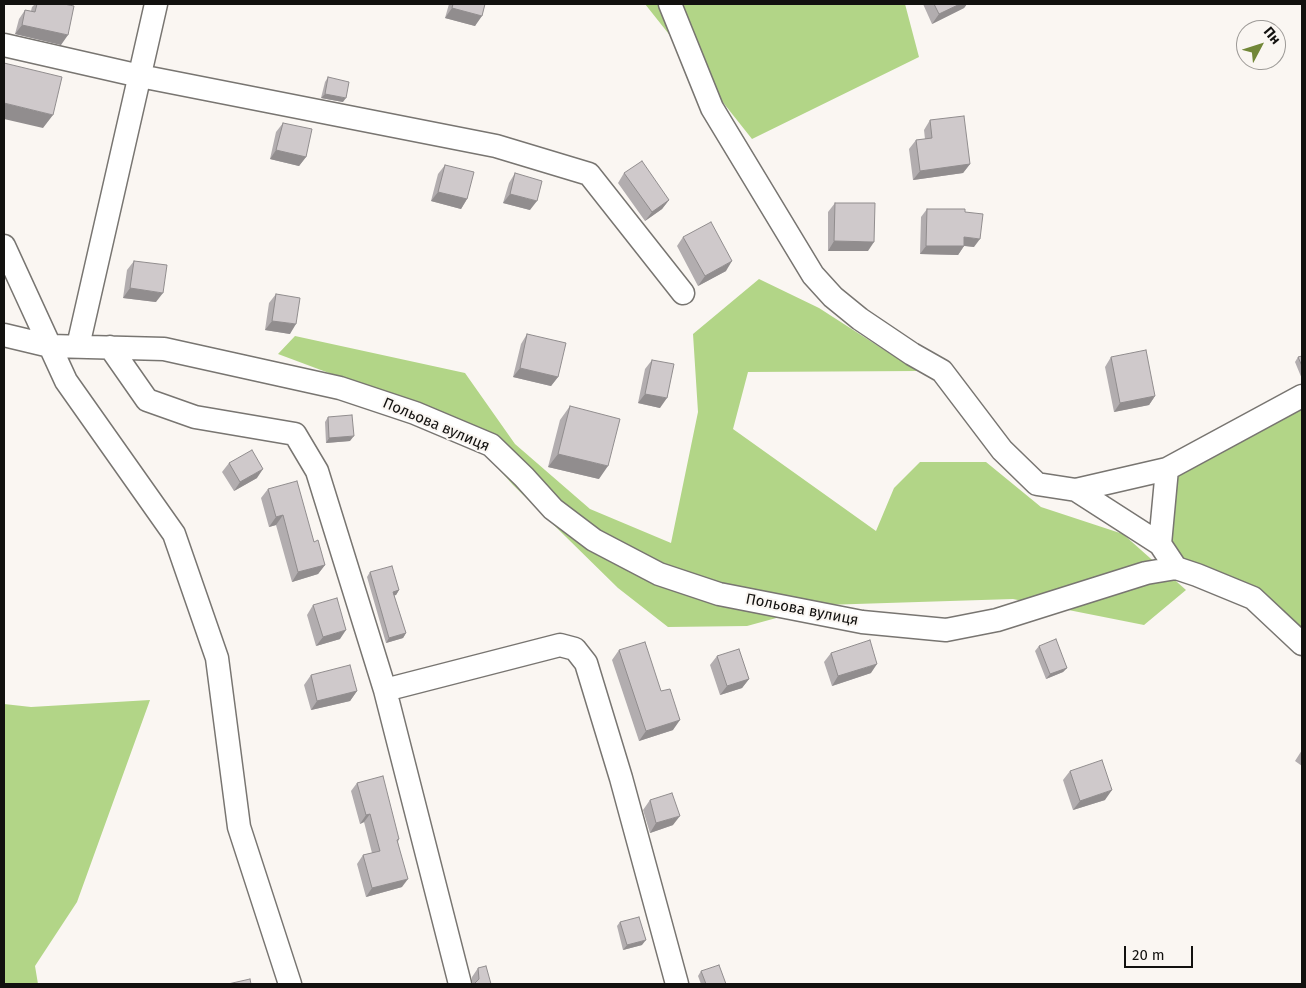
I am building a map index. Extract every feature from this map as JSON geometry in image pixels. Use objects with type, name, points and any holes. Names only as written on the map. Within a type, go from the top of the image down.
[{"type":"street","points":[[78,346],[156,4]]},
{"type":"street","points":[[670,4],[712,108],[813,274],[833,297],[860,319],[912,354],[942,371],[1002,450],[1037,484],[1076,490],[1167,469],[1302,396]]},
{"type":"street","points":[[4,45],[140,76],[496,146],[589,174],[683,294]]},
{"type":"street","points":[[4,246],[66,381],[174,534],[217,658],[238,827],[290,984]]},
{"type":"street","name":"Польова вулиця","points":[[4,335],[50,346],[164,349],[340,388],[415,413],[490,445],[524,477],[553,509],[594,540],[659,574],[719,594],[862,622],[946,630],[997,620],[1146,573],[1176,568]]},
{"type":"street","points":[[110,347],[147,400],[195,417],[295,434],[317,471],[385,690],[460,984]]},
{"type":"street","points":[[1160,544],[1167,469]]},
{"type":"street","points":[[1076,490],[1160,544],[1176,568],[1253,598],[1302,644]]},
{"type":"street","points":[[385,690],[560,645],[575,649],[586,663],[621,778],[677,984]]},
{"type":"green space","points":[[645,4],[905,4],[919,57],[752,139]]},
{"type":"green space","points":[[759,279],[819,308],[917,371],[748,372],[733,429],[876,531],[894,488],[920,462],[986,462],[1041,507],[1123,534],[1186,590],[1144,625],[1013,599],[824,605],[747,626],[668,627],[618,588],[513,485],[455,420],[278,354],[295,336],[465,373],[515,444],[590,509],[671,543],[698,412],[693,334]]},
{"type":"green space","points":[[1302,396],[1302,644],[1197,575],[1160,544],[1167,469]]},
{"type":"green space","points":[[150,700],[77,902],[35,966],[38,984],[4,984],[4,704],[31,707]]},
{"type":"building","points":[[37,4],[74,6],[68,35],[22,25],[25,10],[35,12]]},
{"type":"building","points":[[453,4],[485,4],[482,16],[452,8]]},
{"type":"building","points":[[934,4],[960,4],[939,14]]},
{"type":"building","points":[[4,63],[62,77],[53,115],[4,103]]},
{"type":"building","points":[[328,77],[349,82],[346,98],[325,94]]},
{"type":"building","points":[[964,116],[970,164],[920,171],[916,140],[932,138],[930,120]]},
{"type":"building","points":[[283,123],[312,129],[306,157],[276,150]]},
{"type":"building","points":[[642,161],[669,200],[652,212],[624,173]]},
{"type":"building","points":[[445,165],[474,172],[467,199],[438,192]]},
{"type":"building","points":[[515,173],[542,181],[537,201],[510,194]]},
{"type":"building","points":[[835,203],[875,203],[874,242],[834,241]]},
{"type":"building","points":[[927,209],[965,209],[965,212],[983,214],[980,239],[964,237],[964,246],[926,246]]},
{"type":"building","points":[[711,222],[732,261],[705,276],[683,237]]},
{"type":"building","points":[[134,261],[167,265],[163,293],[130,288]]},
{"type":"building","points":[[276,294],[300,298],[296,324],[272,321]]},
{"type":"building","points":[[527,334],[566,343],[558,377],[520,368]]},
{"type":"building","points":[[1146,350],[1155,396],[1120,403],[1111,357]]},
{"type":"building","points":[[1302,356],[1302,366],[1298,357]]},
{"type":"building","points":[[652,360],[674,364],[667,398],[645,394]]},
{"type":"building","points":[[570,406],[620,419],[608,466],[558,454]]},
{"type":"building","points":[[352,415],[354,436],[329,438],[328,417]]},
{"type":"building","points":[[252,450],[263,469],[240,482],[229,463]]},
{"type":"building","points":[[297,481],[314,542],[318,540],[325,565],[298,572],[283,515],[276,517],[268,489]]},
{"type":"building","points":[[392,566],[399,590],[393,592],[406,633],[389,638],[370,572]]},
{"type":"building","points":[[337,598],[346,630],[323,637],[313,605]]},
{"type":"building","points":[[1056,639],[1067,668],[1050,674],[1039,646]]},
{"type":"building","points":[[870,640],[877,664],[838,676],[831,653]]},
{"type":"building","points":[[645,642],[661,691],[670,689],[680,720],[646,731],[619,650]]},
{"type":"building","points":[[739,649],[749,679],[727,686],[717,656]]},
{"type":"building","points":[[350,665],[357,691],[317,701],[311,675]]},
{"type":"building","points":[[1102,760],[1112,790],[1080,801],[1070,771]]},
{"type":"building","points":[[383,776],[408,879],[372,888],[363,855],[380,851],[370,814],[366,815],[357,783]]},
{"type":"building","points":[[672,793],[680,816],[656,823],[650,800]]},
{"type":"building","points":[[639,917],[646,940],[627,945],[620,922]]},
{"type":"building","points":[[719,965],[726,984],[706,984],[701,971]]},
{"type":"building","points":[[486,966],[491,984],[474,984],[479,979],[478,968]]},
{"type":"building","points":[[250,979],[251,984],[228,984]]}]
